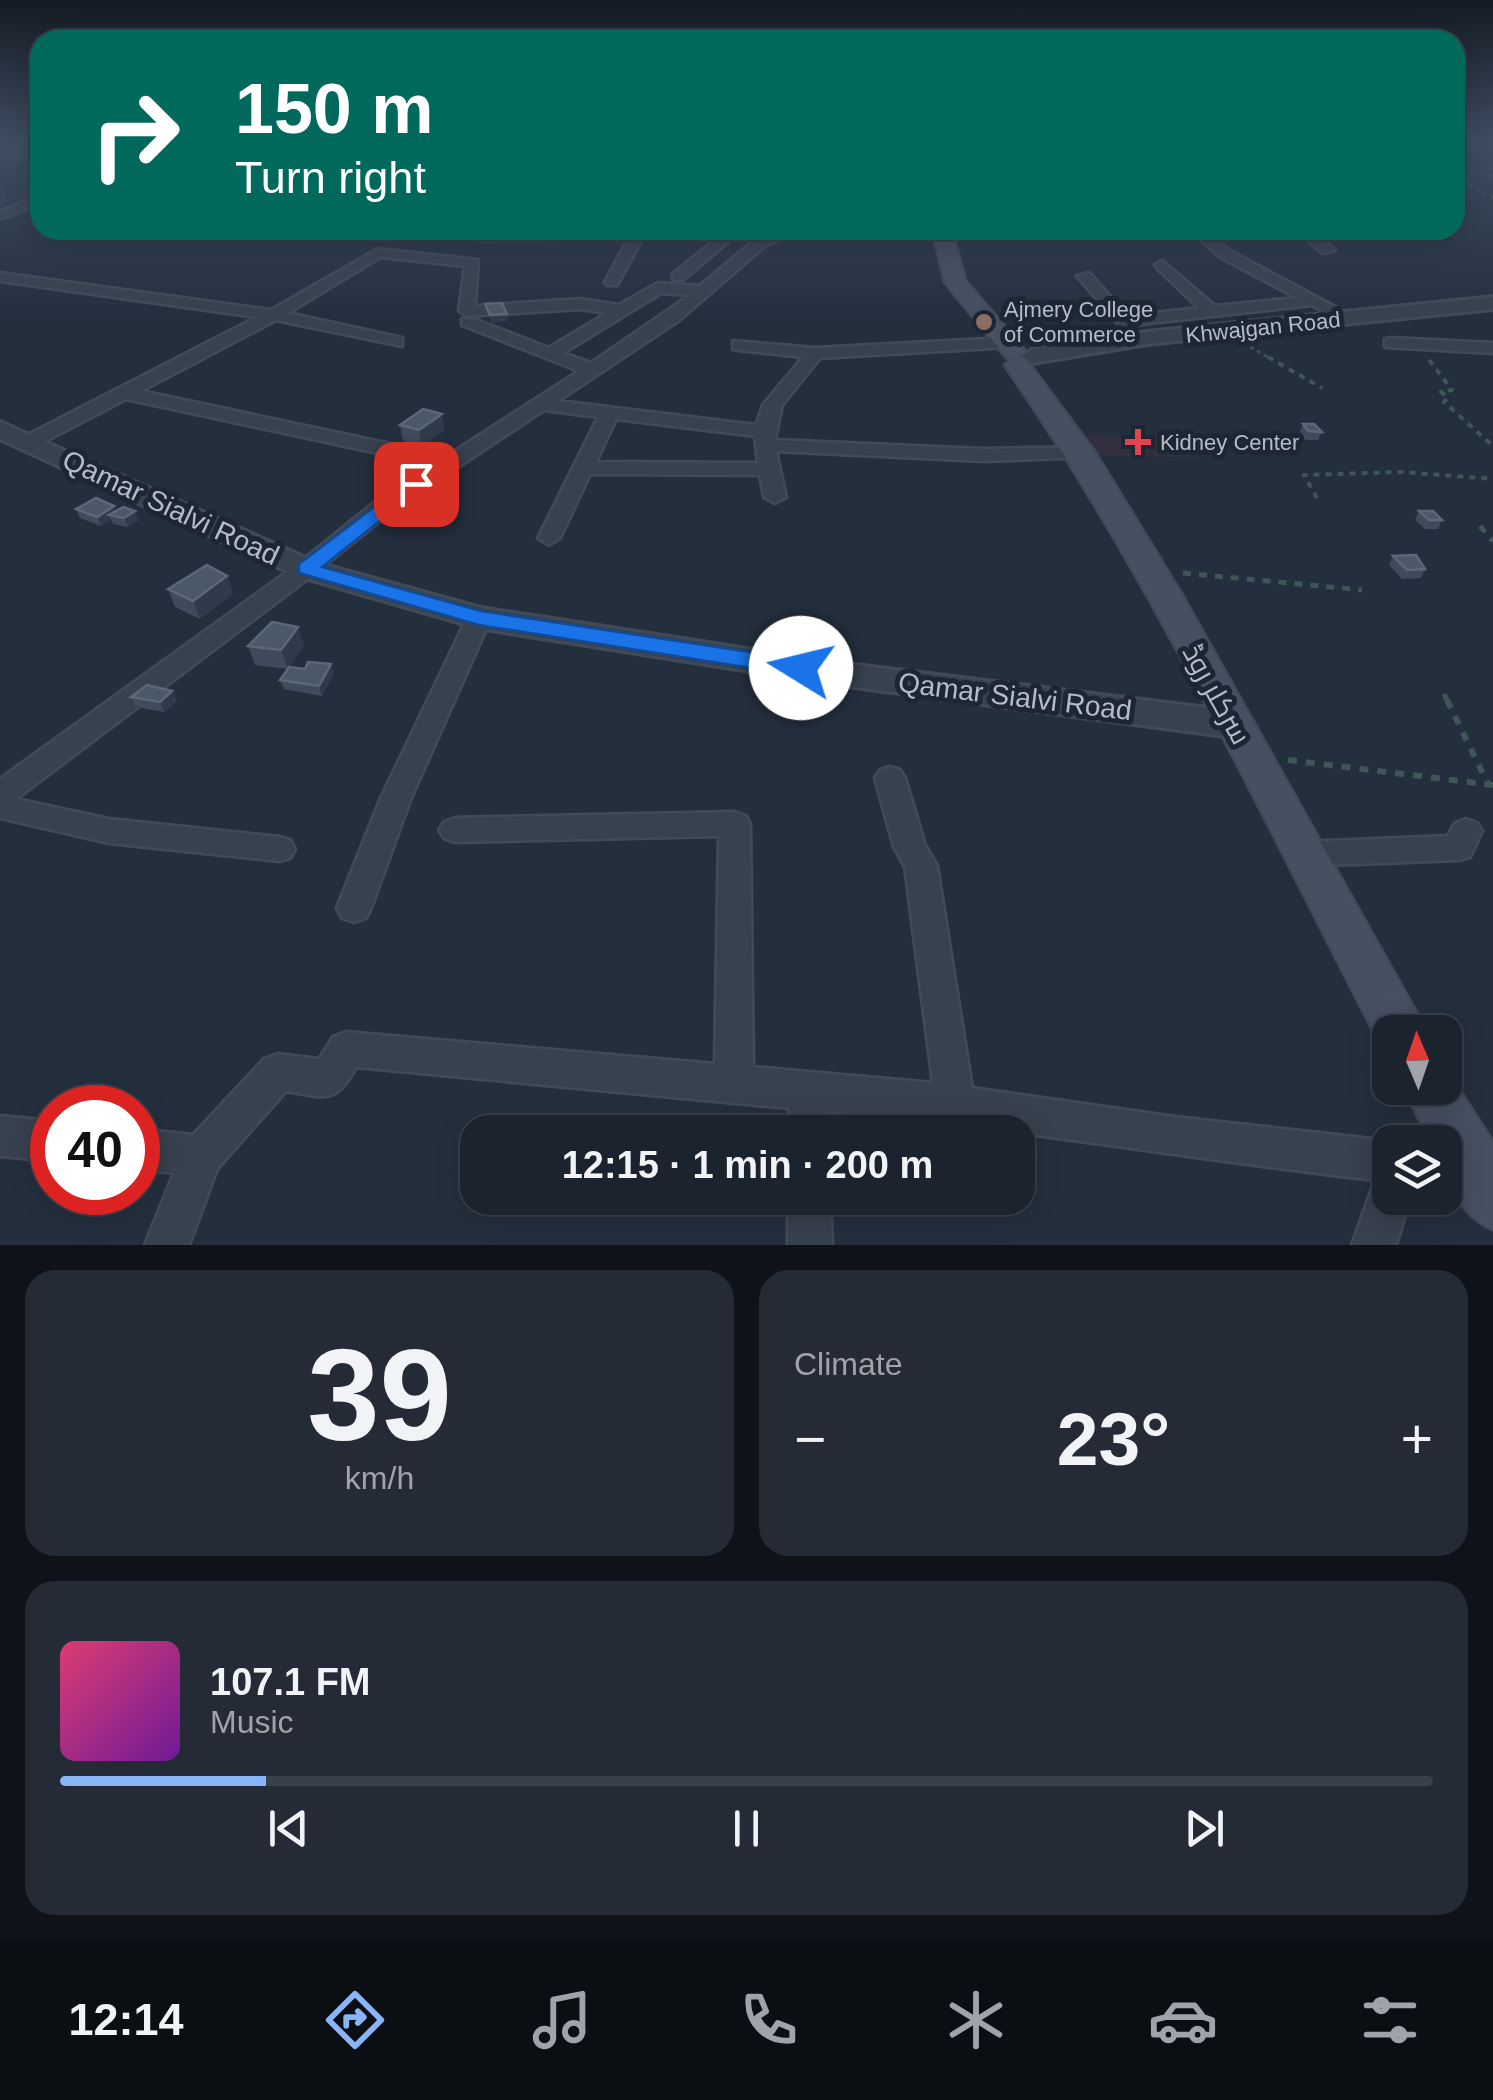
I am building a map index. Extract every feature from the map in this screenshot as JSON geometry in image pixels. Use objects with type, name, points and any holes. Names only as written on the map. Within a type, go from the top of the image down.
[{"type":"main road","name":"سرکلر روڈ","points":[[945,240],[956,282],[1017,354],[1150,570],[1392,1015]]},
{"type":"main road","points":[[1438,1105],[1472,1180]]},
{"type":"street","points":[[0,215],[30,204]]},
{"type":"street","points":[[15,210],[30,211]]},
{"type":"street","points":[[612,282],[635,240]]},
{"type":"street","points":[[678,277],[723,240]]},
{"type":"street","points":[[0,794],[306,569],[384,506],[672,318],[767,240]]},
{"type":"street","points":[[1208,240],[1228,255],[1348,318]]},
{"type":"street","points":[[1314,240],[1328,250]]},
{"type":"street","points":[[14,436],[124,393],[274,314],[378,253],[473,263],[466,311],[580,304],[622,310]]},
{"type":"street","points":[[1162,265],[1217,322]]},
{"type":"street","points":[[1084,276],[1124,322],[1217,322],[1317,300]]},
{"type":"street","points":[[0,277],[274,314],[396,342]]},
{"type":"street","points":[[550,354],[658,288],[704,291]]},
{"type":"street","name":"Khwajgan Road","points":[[1017,354],[1217,322],[1348,318],[1493,302]]},
{"type":"street","points":[[468,322],[592,370]]},
{"type":"street","points":[[1391,343],[1493,348]]},
{"type":"street","points":[[739,345],[815,353],[1017,354]]},
{"type":"street","points":[[775,498],[762,438],[772,404],[815,353]]},
{"type":"street","points":[[124,393],[449,462]]},
{"type":"street","points":[[539,404],[762,438],[984,456],[1082,454]]},
{"type":"street","points":[[548,538],[609,414]]},
{"type":"street","name":"Qamar Sialvi Road","points":[[14,436],[306,569],[479,618],[1241,740]]},
{"type":"street","points":[[582,468],[769,470]]},
{"type":"street","points":[[354,908],[396,798],[479,618]]},
{"type":"street","points":[[890,778],[910,848],[921,866],[956,1104]]},
{"type":"street","points":[[0,808],[109,830],[279,849]]},
{"type":"street","points":[[455,830],[735,824],[734,1082]]},
{"type":"street","points":[[1304,854],[1459,848],[1466,831]]},
{"type":"street","points":[[166,1245],[200,1156],[278,1072],[329,1079],[346,1049],[956,1104],[1176,1137],[1372,1159]]},
{"type":"street","points":[[809,1090],[809,1115]]},
{"type":"street","points":[[0,1136],[30,1139]]},
{"type":"street","points":[[160,1152],[200,1156]]},
{"type":"street","points":[[809,1215],[810,1245]]},
{"type":"street","points":[[1374,1245],[1383,1215]]},
{"type":"path","points":[[1217,322],[1322,388]]},
{"type":"path","points":[[1420,344],[1452,390],[1442,392],[1448,398],[1444,402],[1493,446]]},
{"type":"path","points":[[1318,498],[1304,475],[1403,472],[1493,479]]},
{"type":"path","points":[[1480,526],[1493,541]]},
{"type":"path","points":[[1150,570],[1362,590]]},
{"type":"path","points":[[1444,694],[1490,784]]},
{"type":"path","points":[[1241,740],[1490,784]]},
{"type":"shaded area","name":"Kidney Center","points":[[1085,434],[1184,436],[1198,458],[1095,455]]},
{"type":"green space","points":[[396,240],[559,240],[557,246]]},
{"type":"building","points":[[502,303],[507,314],[490,315],[485,304]]},
{"type":"building","points":[[423,409],[442,414],[419,430],[400,425]]},
{"type":"building","points":[[1303,424],[1314,424],[1322,432],[1308,431]]},
{"type":"building","points":[[96,498],[114,506],[97,517],[76,509]]},
{"type":"building","points":[[123,507],[135,511],[124,518],[109,515]]},
{"type":"building","points":[[1419,511],[1433,511],[1442,520],[1429,520]]},
{"type":"building","points":[[1416,555],[1425,569],[1407,570],[1393,556]]},
{"type":"building","points":[[207,565],[227,576],[193,601],[168,589]]},
{"type":"building","points":[[272,622],[298,627],[281,650],[248,646]]},
{"type":"building","points":[[308,662],[331,664],[319,686],[280,680],[289,667],[305,669]]},
{"type":"building","points":[[147,685],[172,691],[160,702],[131,697]]},
{"type":"place","name":"Ajmery College of Commerce","points":[[984,322]]},
{"type":"place","name":"Kidney Center","points":[[1138,442]]},
{"type":"route","points":[[416,484],[306,569],[479,618],[801,668]]}]
